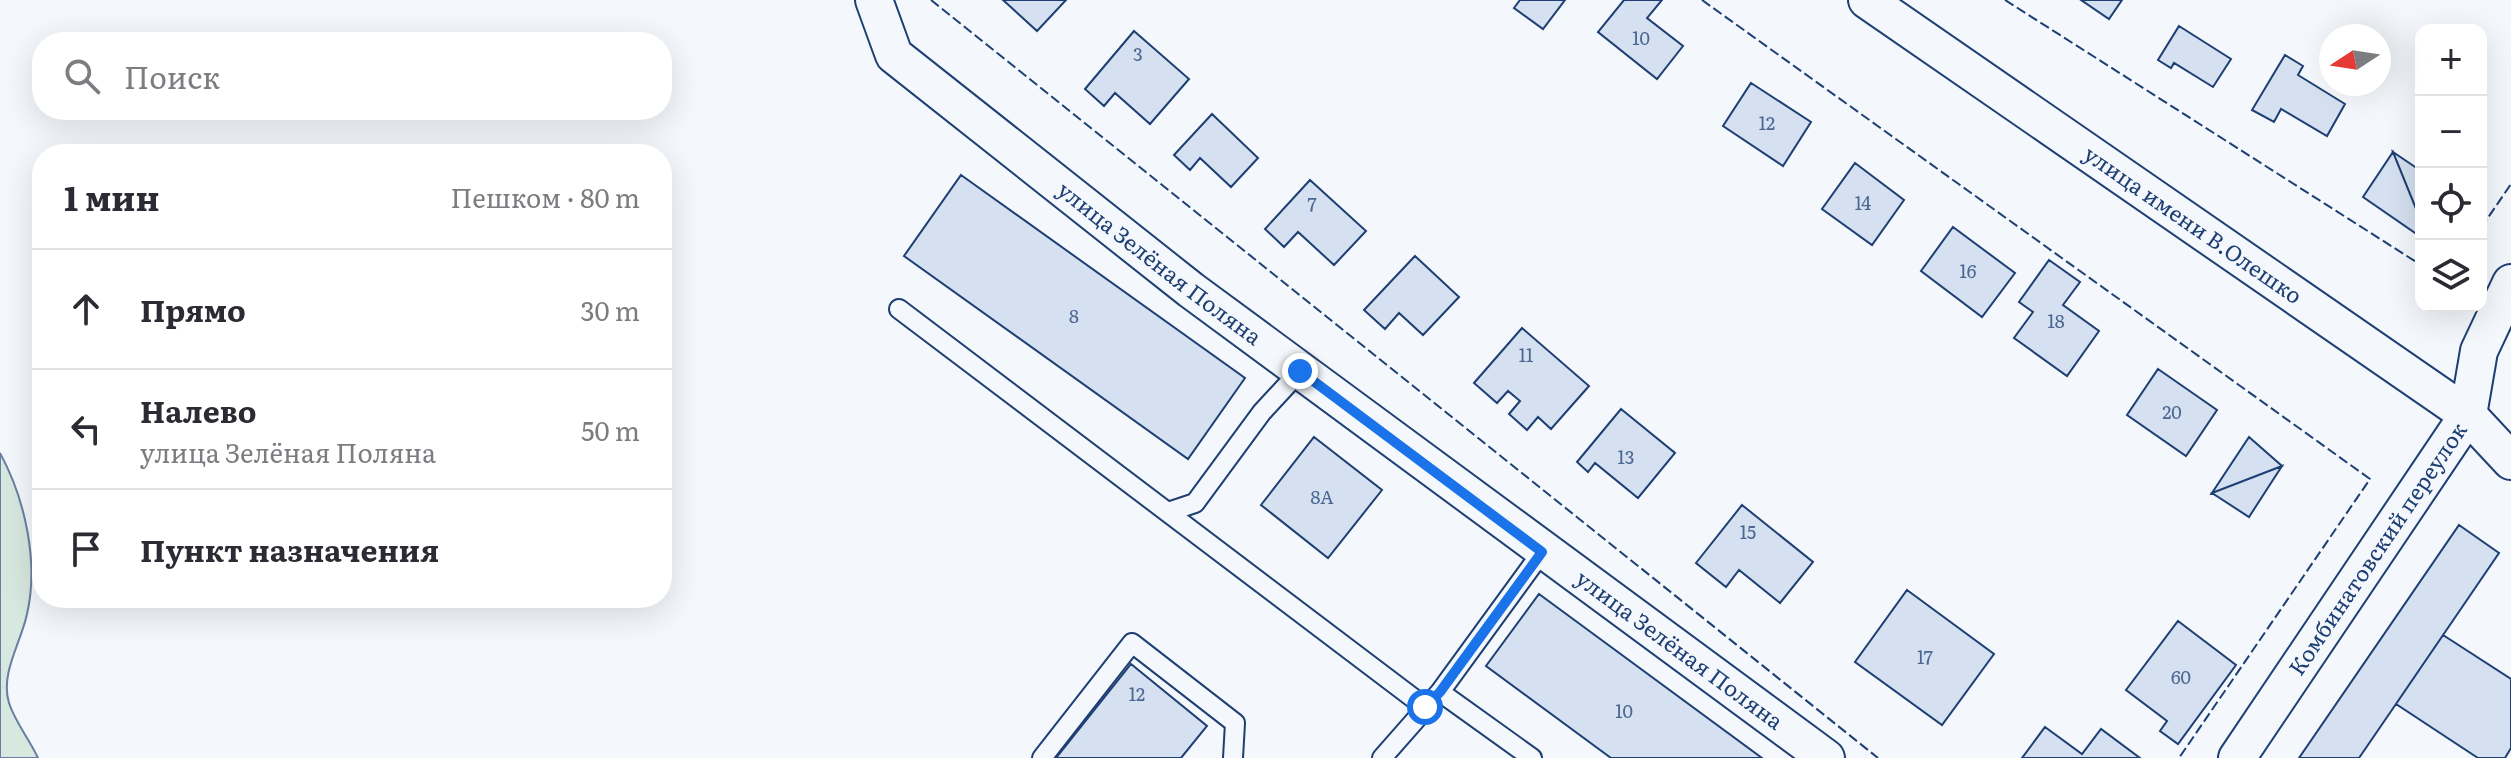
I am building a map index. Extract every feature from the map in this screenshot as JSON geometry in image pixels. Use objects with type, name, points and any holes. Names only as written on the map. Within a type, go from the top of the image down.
[{"type":"street","name":"улица Зелёная Поляна","points":[[874,0],[894,55],[1300,371],[1826,758]]},
{"type":"street","name":"улица имени В.Олешко","points":[[1867,0],[2468,415],[2511,461]]},
{"type":"street","name":"Комбинатовский переулок","points":[[2237,758],[2468,415],[2479,351],[2511,283]]},
{"type":"lane","points":[[899,309],[1425,707]]},
{"type":"lane","points":[[1168,512],[1195,503],[1262,412],[1300,371]]},
{"type":"lane","points":[[1382,758],[1440,692],[1542,552]]},
{"type":"lane","points":[[1042,758],[1132,643],[1235,723],[1233,758]]},
{"type":"lane","points":[[1440,692],[1532,758]]},
{"type":"shaded area","points":[[0,453],[23,510],[31,573],[27,614],[9,669],[7,692],[12,710],[38,758],[0,758]]},
{"type":"building","points":[[1003,0],[1066,0],[1037,31]]},
{"type":"building","points":[[1520,0],[1565,0],[1543,29],[1514,8]]},
{"type":"building","points":[[1624,0],[1662,0],[1647,18],[1683,46],[1657,79],[1598,32]]},
{"type":"building","points":[[2081,0],[2122,0],[2109,19]]},
{"type":"building","points":[[2179,26],[2231,59],[2213,87],[2174,63],[2171,68],[2158,60]]},
{"type":"building","points":[[1134,31],[1189,79],[1150,124],[1115,93],[1104,106],[1085,89]]},
{"type":"building","points":[[2285,55],[2303,66],[2298,75],[2319,88],[2319,96],[2332,96],[2345,104],[2327,136],[2281,109],[2274,122],[2252,110]]},
{"type":"building","points":[[1751,83],[1811,122],[1783,166],[1723,126]]},
{"type":"building","points":[[1212,114],[1258,158],[1231,187],[1200,158],[1190,170],[1174,155]]},
{"type":"building","points":[[2393,152],[2415,206],[2415,233],[2363,197]]},
{"type":"building","points":[[2393,152],[2415,167],[2415,206]]},
{"type":"building","points":[[1855,163],[1904,200],[1872,245],[1822,209]]},
{"type":"building","points":[[961,175],[1245,378],[1188,459],[904,256]]},
{"type":"building","points":[[1310,180],[1366,231],[1334,265],[1298,232],[1284,247],[1265,229]]},
{"type":"building","points":[[1953,227],[2015,273],[1982,317],[1921,271]]},
{"type":"building","points":[[1415,256],[1459,297],[1423,335],[1399,313],[1385,329],[1364,310]]},
{"type":"building","points":[[2049,260],[2080,282],[2063,305],[2099,331],[2067,376],[2014,338],[2033,312],[2019,302]]},
{"type":"building","points":[[1522,328],[1589,386],[1551,429],[1538,417],[1527,430],[1509,414],[1520,401],[1508,391],[1497,403],[1474,383]]},
{"type":"building","points":[[2158,369],[2217,410],[2186,456],[2127,415]]},
{"type":"building","points":[[1621,409],[1675,453],[1638,498],[1595,463],[1588,472],[1577,462]]},
{"type":"building","points":[[1314,437],[1382,490],[1328,558],[1261,505]]},
{"type":"building","points":[[2249,437],[2282,466],[2212,493]]},
{"type":"building","points":[[2282,466],[2249,517],[2212,493]]},
{"type":"building","points":[[1742,505],[1813,562],[1780,603],[1739,570],[1726,587],[1696,563]]},
{"type":"building","points":[[2459,525],[2499,553],[2359,758],[2299,758]]},
{"type":"building","points":[[1907,590],[1994,654],[1942,725],[1855,662]]},
{"type":"building","points":[[1539,594],[1762,758],[1611,758],[1486,666]]},
{"type":"building","points":[[2178,621],[2236,665],[2178,744],[2160,731],[2167,721],[2126,690]]},
{"type":"building","points":[[2443,635],[2511,679],[2511,748],[2505,758],[2478,758],[2396,704]]},
{"type":"building","points":[[1131,664],[1207,726],[1181,758],[1056,758]]},
{"type":"building","points":[[2045,727],[2082,754],[2101,729],[2140,758],[2022,758]]},
{"type":"fence","points":[[931,0],[1878,758]]},
{"type":"fence","points":[[1702,0],[2370,479],[2179,758]]},
{"type":"fence","points":[[2005,0],[2415,261]]},
{"type":"fence","points":[[2487,219],[2511,184]]},
{"type":"route","points":[[1300,371],[1542,552],[1440,692],[1425,707]]}]
